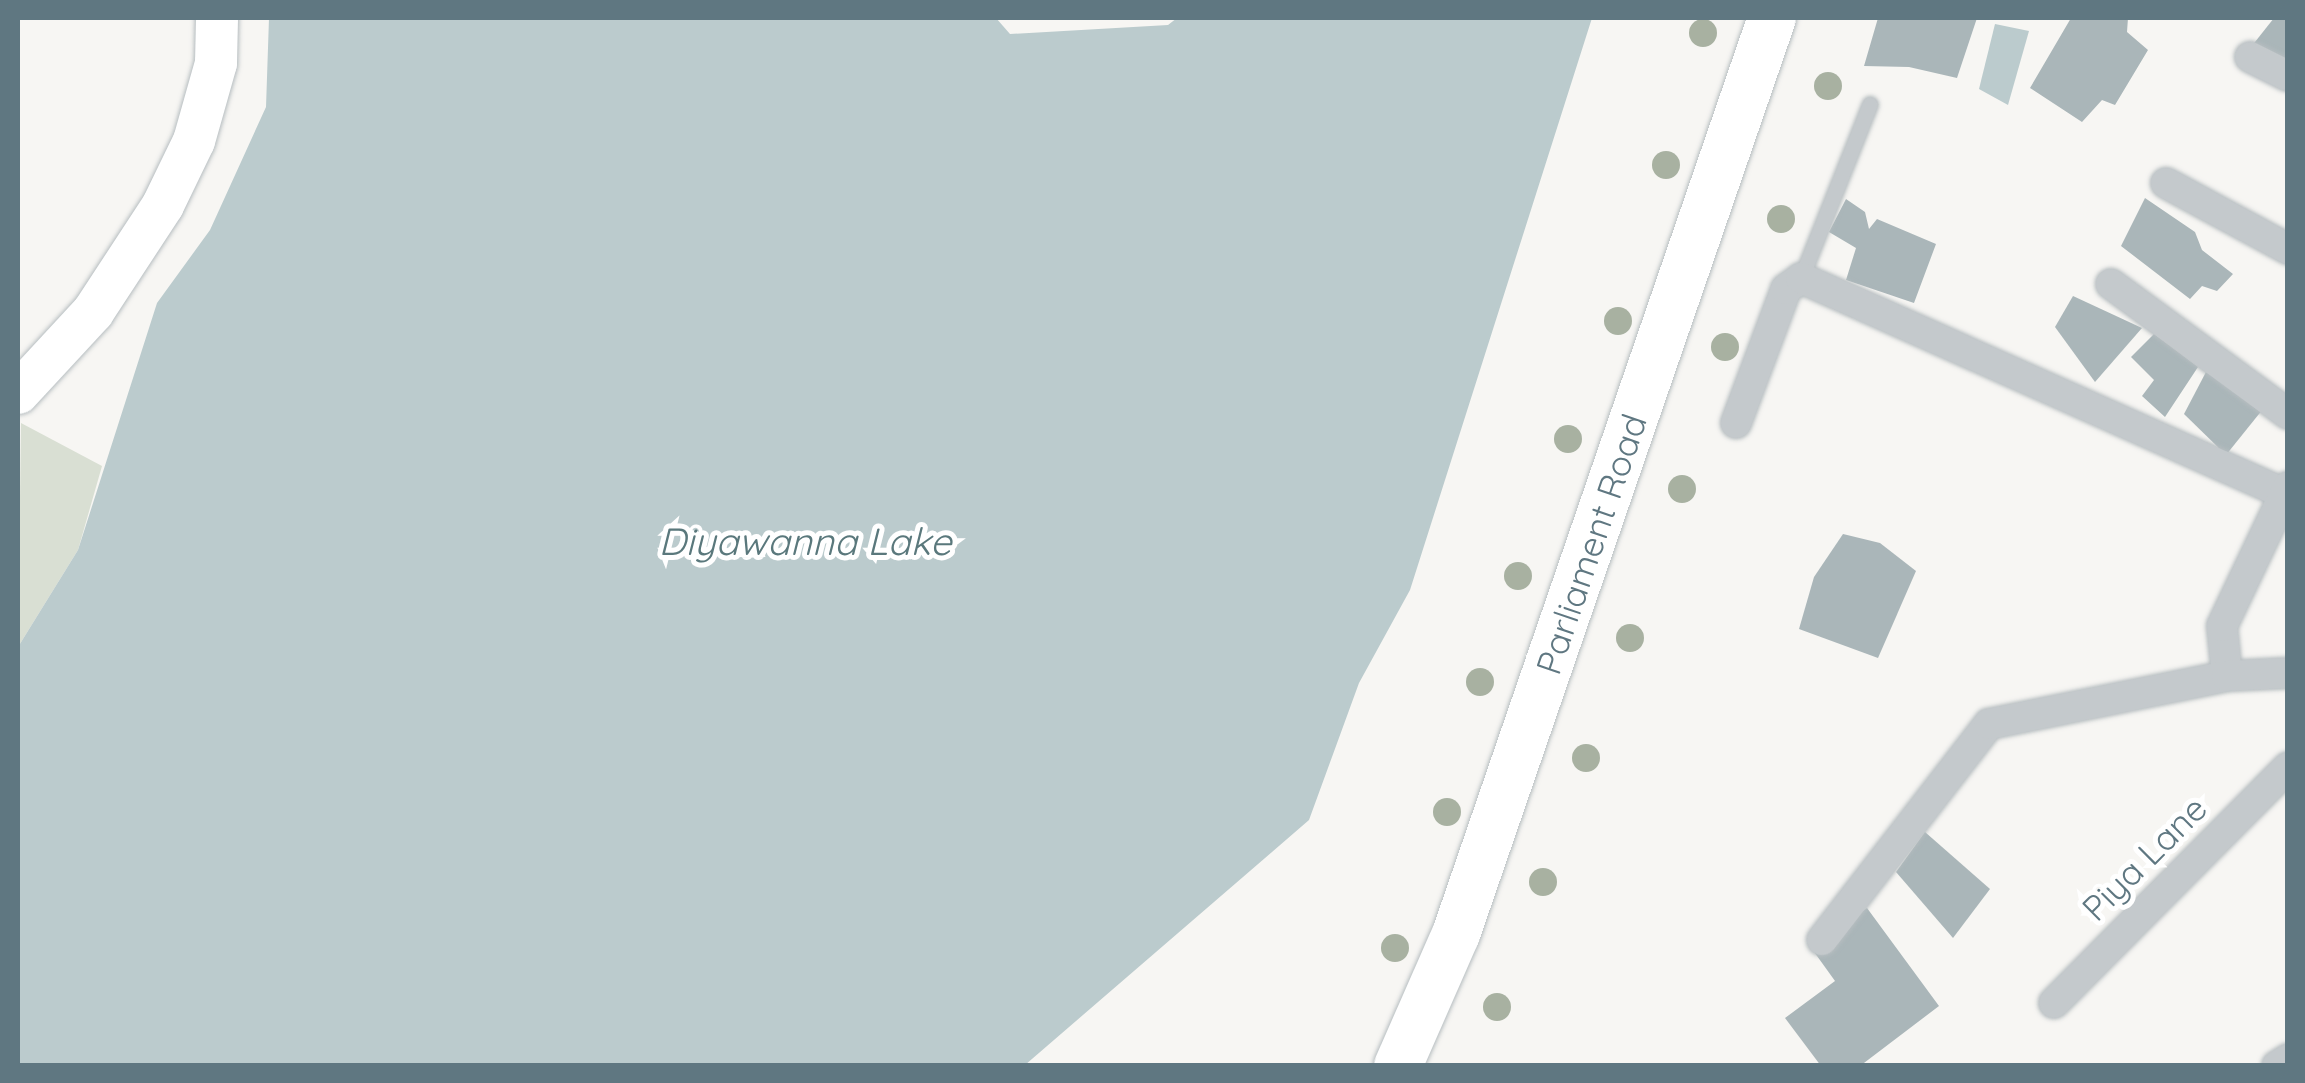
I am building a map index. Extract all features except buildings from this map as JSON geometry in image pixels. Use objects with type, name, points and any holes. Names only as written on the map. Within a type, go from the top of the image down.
[{"type":"main road","name":"Parliament Road","points":[[1398,1066],[1456,934],[1772,18]]},
{"type":"street","points":[[18,393],[94,312],[163,205],[194,141],[216,63],[217,18]]},
{"type":"street","points":[[2250,57],[2288,76]]},
{"type":"street","points":[[2166,184],[2288,249]]},
{"type":"street","points":[[1736,422],[1786,288],[1801,278],[2286,490],[2222,626],[2227,676]]},
{"type":"street","points":[[2111,284],[2288,414]]},
{"type":"street","points":[[1822,940],[1989,724],[2227,676],[2288,672]]},
{"type":"street","name":"Piya Lane","points":[[2054,1003],[2288,766]]},
{"type":"street","points":[[2277,1066],[2288,1058]]},
{"type":"lane","points":[[1801,278],[1870,104]]},
{"type":"shaded area","points":[[21,423],[102,466],[78,550],[18,647]]},
{"type":"water","name":"Diyawanna Lake","points":[[269,18],[996,18],[1010,34],[1168,25],[1177,18],[1592,18],[1410,590],[1359,683],[1309,820],[1025,1065],[18,1065],[18,647],[78,550],[157,303],[210,230],[266,107]]},
{"type":"water","points":[[1995,24],[2029,31],[2008,105],[1979,89]]}]
